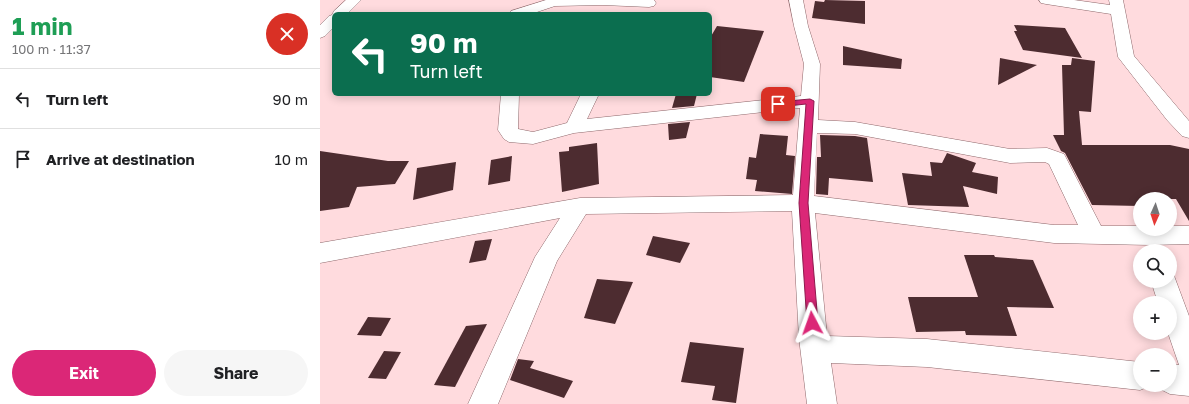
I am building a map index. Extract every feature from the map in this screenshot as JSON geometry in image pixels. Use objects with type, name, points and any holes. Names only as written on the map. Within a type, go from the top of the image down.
[{"type":"street","points":[[341,12],[354,0]]},
{"type":"street","points":[[514,0],[515,12]]},
{"type":"street","points":[[796,0],[801,26],[812,64],[803,203],[815,349],[822,404]]},
{"type":"street","points":[[1046,0],[1117,5],[1126,58],[1189,132]]},
{"type":"street","points":[[522,12],[554,2],[603,1],[648,6]]},
{"type":"street","points":[[320,34],[332,21]]},
{"type":"street","points":[[320,34],[332,33]]},
{"type":"street","points":[[510,96],[508,130],[516,137],[533,138],[574,127],[810,101]]},
{"type":"street","points":[[574,127],[589,96]]},
{"type":"street","points":[[808,126],[855,128],[1010,156],[1047,155],[1057,159],[1094,235]]},
{"type":"street","points":[[320,253],[580,206],[803,203],[1054,234],[1094,235],[1152,243],[1189,235]]},
{"type":"street","points":[[483,404],[547,257],[580,206]]},
{"type":"street","points":[[1166,288],[1189,356]]},
{"type":"street","points":[[815,349],[927,353],[1133,375]]},
{"type":"street","points":[[1177,380],[1189,381]]},
{"type":"building","points":[[825,0],[865,1],[865,24],[812,18],[815,1],[824,2]]},
{"type":"building","points":[[1014,25],[1065,28],[1082,58],[1023,50],[1014,31],[1017,31]]},
{"type":"building","points":[[717,26],[764,31],[744,82],[712,77],[712,35]]},
{"type":"building","points":[[843,46],[902,59],[901,69],[843,65]]},
{"type":"building","points":[[1000,58],[1037,65],[998,85]]},
{"type":"building","points":[[1072,58],[1095,61],[1091,112],[1079,111],[1082,145],[1170,145],[1189,149],[1189,221],[1177,201],[1177,192],[1133,192],[1133,206],[1092,205],[1065,153],[1061,151],[1053,135],[1064,135],[1062,65],[1071,65]]},
{"type":"building","points":[[675,96],[696,96],[694,106],[672,108]]},
{"type":"building","points":[[690,122],[686,138],[669,140],[668,124]]},
{"type":"building","points":[[760,134],[788,136],[786,155],[795,156],[792,194],[755,191],[757,180],[746,179],[749,157],[756,158]]},
{"type":"building","points":[[820,135],[855,136],[867,138],[873,182],[829,178],[828,195],[816,194],[817,157],[821,157]]},
{"type":"building","points":[[597,143],[599,184],[562,192],[559,152],[569,151],[569,147]]},
{"type":"building","points":[[320,151],[388,161],[409,161],[395,184],[357,187],[349,207],[320,211]]},
{"type":"building","points":[[947,153],[976,163],[972,172],[998,177],[997,194],[963,186],[969,207],[908,205],[902,173],[932,176],[930,162],[942,163]]},
{"type":"building","points":[[512,156],[510,181],[488,185],[491,160]]},
{"type":"building","points":[[456,162],[453,190],[413,200],[417,168]]},
{"type":"building","points":[[653,236],[690,243],[680,263],[646,255]]},
{"type":"building","points":[[492,239],[486,260],[469,263],[475,241]]},
{"type":"building","points":[[964,255],[994,255],[995,257],[1033,260],[1054,308],[1007,307],[1017,336],[966,335],[965,331],[916,332],[908,297],[978,297]]},
{"type":"building","points":[[597,279],[633,282],[615,324],[584,318]]},
{"type":"building","points":[[368,317],[391,318],[381,336],[357,335]]},
{"type":"building","points":[[487,324],[455,387],[434,385],[466,326]]},
{"type":"building","points":[[690,342],[744,348],[736,403],[712,400],[715,386],[681,382]]},
{"type":"building","points":[[384,351],[401,352],[386,379],[368,378]]},
{"type":"building","points":[[518,359],[534,361],[530,368],[573,381],[564,398],[510,380]]},
{"type":"route","points":[[778,104],[810,101],[803,203],[812,323]]}]
